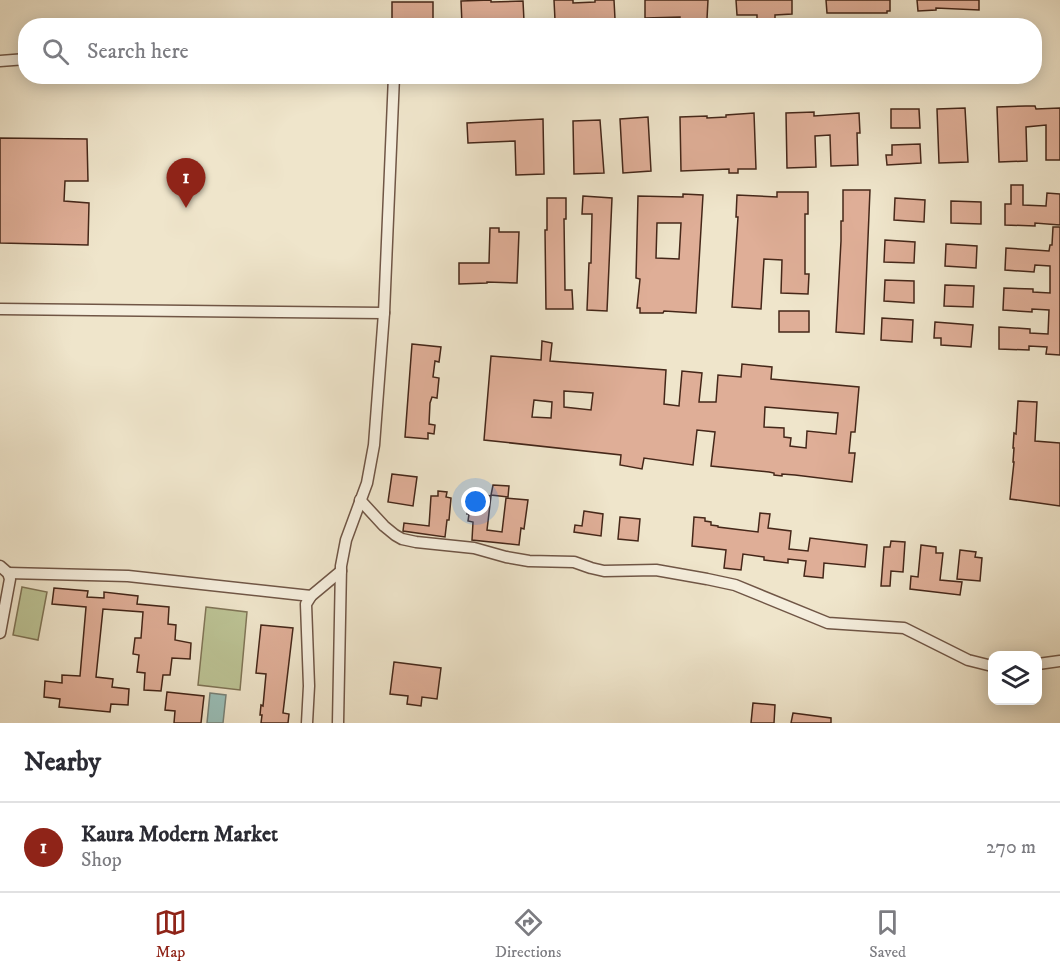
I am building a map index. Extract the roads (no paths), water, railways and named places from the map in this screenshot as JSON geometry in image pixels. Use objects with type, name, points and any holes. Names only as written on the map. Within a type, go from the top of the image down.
[{"type":"street","points":[[0,61],[18,60]]},
{"type":"street","points":[[338,723],[341,571],[346,540],[367,483],[374,445],[384,313],[394,84]]},
{"type":"street","points":[[0,309],[384,313]]},
{"type":"street","points":[[360,500],[384,526],[402,539],[474,548],[530,561],[574,562],[604,571],[656,570],[735,585],[828,623],[904,628],[968,660],[988,665]]},
{"type":"street","points":[[4,569],[128,576],[311,596]]},
{"type":"street","points":[[0,633],[10,579],[4,569]]},
{"type":"street","points":[[307,723],[309,686],[306,604],[311,596],[341,571]]},
{"type":"street","points":[[1042,663],[1060,661]]},
{"type":"water","points":[[210,693],[226,695],[223,723],[207,723]]},
{"type":"place","name":"Kaura Modern Market","points":[[186,208]]}]
